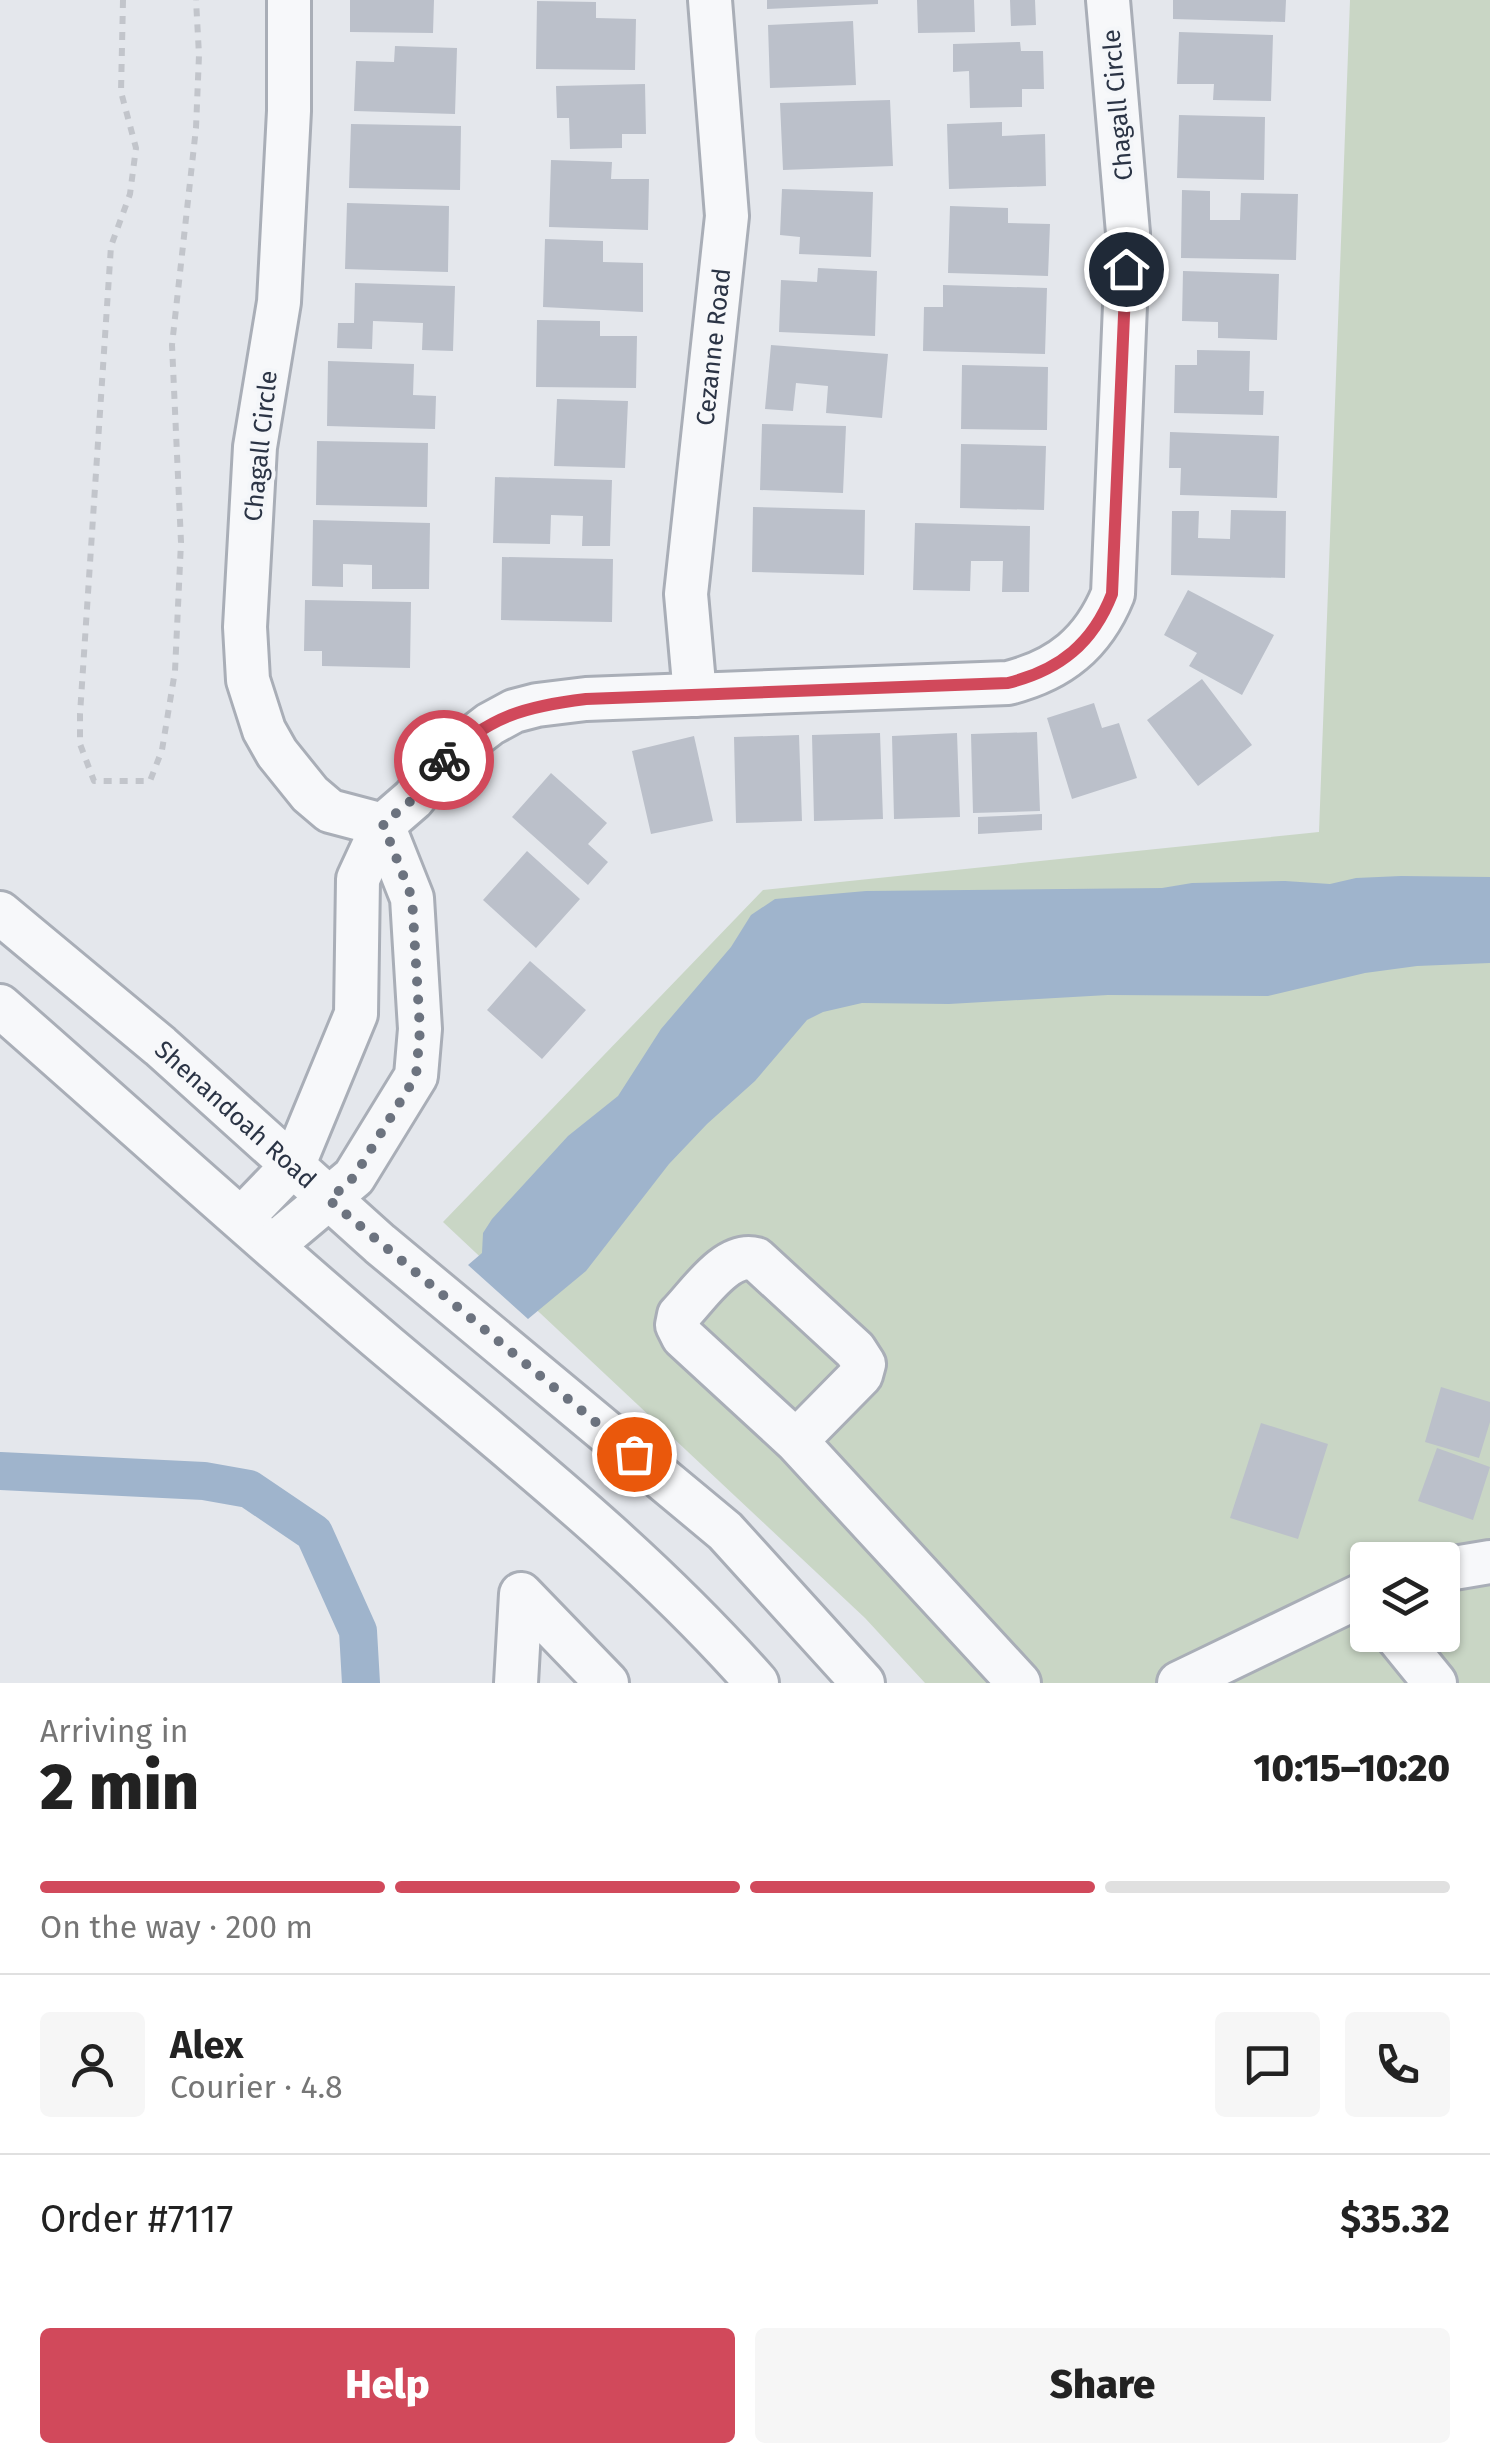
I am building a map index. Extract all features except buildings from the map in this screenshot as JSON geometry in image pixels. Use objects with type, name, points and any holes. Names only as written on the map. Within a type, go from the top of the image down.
[{"type":"street","name":"Chagall Circle","points":[[289,0],[289,112],[279,302],[255,447],[245,627],[248,680],[264,730],[310,794],[330,811],[383,824]]},
{"type":"street","name":"Cezanne Road","points":[[695,695],[686,594],[727,216],[710,0]]},
{"type":"street","name":"Chagall Circle","points":[[257,1232],[294,1164],[356,1014],[358,880],[383,824],[413,799],[447,756],[468,739],[514,712],[538,704],[586,699],[1008,683],[1032,677],[1064,660],[1090,636],[1104,616],[1112,594],[1128,233],[1108,0]]},
{"type":"street","points":[[257,1232],[329,1200],[354,1177],[416,1076],[420,1030],[412,898],[383,824]]},
{"type":"street","name":"Shenandoah Road","points":[[0,913],[160,1046],[294,1164],[329,1200],[725,1531],[863,1683]]},
{"type":"street","points":[[0,1006],[385,1344],[603,1527],[717,1638],[757,1683]]},
{"type":"street","points":[[796,1442],[1019,1683]]},
{"type":"street","points":[[1460,1567],[1490,1562]]},
{"type":"street","points":[[516,1683],[521,1594],[607,1683]]},
{"type":"street","points":[[1179,1683],[1350,1603]]},
{"type":"street","points":[[1409,1652],[1434,1683]]},
{"type":"path","points":[[124,0],[122,92],[136,148],[130,194],[110,246],[80,714],[80,744],[94,781],[122,783],[150,781],[162,750],[175,671],[181,542],[172,344],[196,128],[196,0]]},
{"type":"green space","points":[[1350,0],[1490,0],[1490,1683],[925,1683],[865,1618],[443,1222],[763,890],[1319,832]]},
{"type":"water","points":[[1490,877],[1490,963],[1365,973],[1268,996],[1108,995],[949,1004],[862,1003],[823,1012],[807,1020],[755,1081],[669,1164],[586,1271],[528,1319],[468,1265],[482,1253],[483,1233],[492,1219],[568,1136],[618,1096],[661,1029],[731,947],[751,915],[775,899],[866,891],[1162,888],[1192,883],[1285,881],[1330,884],[1356,878]]},
{"type":"waterway","points":[[0,1471],[204,1481],[249,1489],[314,1533],[358,1631],[361,1683]]},
{"type":"way so far","points":[[444,760],[413,799],[383,824],[412,898],[420,1030],[416,1076],[354,1177],[329,1200],[634,1454]]},
{"type":"route","points":[[444,760],[490,724],[538,704],[1008,683],[1032,677],[1074,653],[1104,616],[1112,594],[1126,269]]}]
